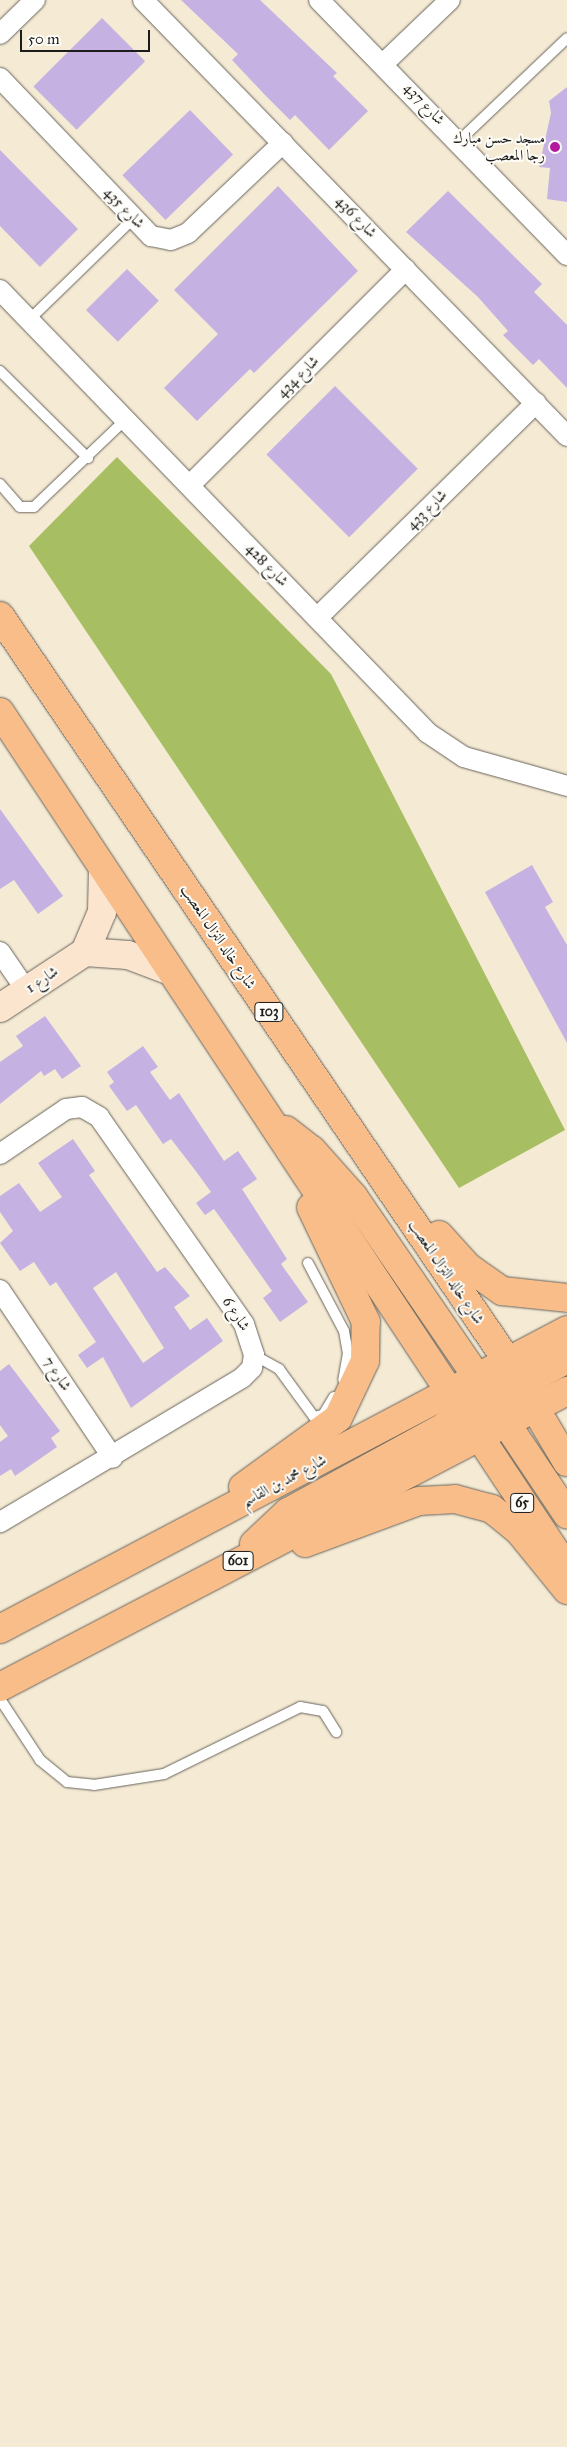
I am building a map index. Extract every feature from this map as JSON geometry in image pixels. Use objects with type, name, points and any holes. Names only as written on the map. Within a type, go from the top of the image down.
[{"type":"main road","name":"شارع خالد النزال المعصب","points":[[0,616],[506,1359]]},
{"type":"main road","points":[[0,712],[168,970],[268,1118],[366,1322],[365,1360],[351,1398],[338,1418],[154,1551]]},
{"type":"main road","points":[[268,1118],[312,1150],[353,1196],[485,1398],[567,1514]]},
{"type":"main road","points":[[362,1149],[468,1268],[502,1291],[567,1298]]},
{"type":"main road","name":"شارع محمد بن القاسم","points":[[0,1630],[154,1551],[485,1398],[506,1359],[567,1330]]},
{"type":"main road","points":[[248,1556],[265,1531],[288,1512],[444,1427],[485,1398],[567,1359]]},
{"type":"main road","points":[[485,1398],[534,1409],[567,1391]]},
{"type":"main road","points":[[478,1436],[485,1398]]},
{"type":"main road","points":[[534,1409],[567,1462]]},
{"type":"main road","name":"601","points":[[0,1687],[478,1436]]},
{"type":"main road","name":"65","points":[[478,1436],[567,1569]]},
{"type":"main road","points":[[200,1581],[419,1501],[455,1499],[492,1509],[518,1531],[567,1590]]},
{"type":"street","points":[[0,34],[35,0]]},
{"type":"street","name":"شارع 436","points":[[143,0],[567,436]]},
{"type":"street","name":"شارع 437","points":[[319,0],[384,63],[567,255]]},
{"type":"street","points":[[384,63],[450,0]]},
{"type":"street","name":"شارع 435","points":[[0,78],[151,236],[171,240],[188,232],[283,143]]},
{"type":"street","name":"شارع 434","points":[[190,485],[406,269]]},
{"type":"street","name":"شارع 428","points":[[0,290],[428,733],[464,757],[566,789]]},
{"type":"street","name":"شارع 433","points":[[317,618],[536,403]]},
{"type":"street","points":[[103,869],[102,912],[85,952],[128,955],[168,970]]},
{"type":"street","points":[[0,952],[26,990]]},
{"type":"street","name":"شارع 1","points":[[0,1008],[85,952]]},
{"type":"street","name":"شارع 6","points":[[0,1154],[66,1108],[82,1107],[99,1117],[244,1324],[254,1354]]},
{"type":"street","name":"شارع 7","points":[[0,1290],[113,1458]]},
{"type":"street","points":[[0,1522],[113,1458],[242,1378],[252,1368],[254,1354]]},
{"type":"lane","points":[[459,142],[567,38]]},
{"type":"lane","points":[[29,320],[134,218]]},
{"type":"lane","points":[[0,370],[88,458]]},
{"type":"lane","points":[[0,484],[20,507],[34,507],[88,458],[126,419]]},
{"type":"lane","points":[[254,1354],[279,1369],[310,1415],[323,1415],[342,1383],[348,1353],[337,1312],[308,1263]]},
{"type":"lane","points":[[0,1699],[40,1760],[67,1782],[94,1785],[164,1774],[300,1708],[323,1711],[336,1732]]},
{"type":"green space","points":[[117,457],[331,674],[565,1130],[459,1188],[29,546]]},
{"type":"building","points":[[181,0],[260,0],[337,73],[333,76],[368,111],[329,150],[295,115],[290,120],[265,95],[232,60],[238,54]]},
{"type":"building","points":[[102,18],[145,61],[77,130],[33,87]]},
{"type":"building","name":"مسجد حسن مبارك رجا المعصب","points":[[567,87],[567,202],[547,199],[550,168],[539,167],[551,113],[549,101]]},
{"type":"building","points":[[190,110],[233,155],[165,220],[122,175]]},
{"type":"building","points":[[0,150],[78,229],[40,267],[0,226]]},
{"type":"building","points":[[278,186],[358,271],[254,373],[250,369],[197,421],[164,388],[218,334],[174,290]]},
{"type":"building","points":[[448,191],[542,284],[534,292],[567,325],[567,388],[539,359],[533,365],[503,335],[508,331],[478,297],[406,232]]},
{"type":"building","points":[[127,269],[159,301],[118,342],[86,310]]},
{"type":"building","points":[[335,386],[418,469],[349,537],[266,455]]},
{"type":"building","points":[[0,809],[63,896],[38,914],[14,880],[0,889]]},
{"type":"building","points":[[532,865],[553,902],[545,907],[567,945],[567,1043],[485,892]]},
{"type":"building","points":[[45,1016],[81,1066],[62,1079],[55,1069],[44,1076],[41,1071],[0,1104],[0,1062],[23,1046],[16,1036]]},
{"type":"building","points":[[143,1046],[158,1067],[150,1072],[170,1100],[179,1093],[224,1161],[238,1151],[257,1179],[242,1189],[287,1259],[281,1264],[308,1302],[280,1322],[263,1298],[272,1291],[237,1241],[214,1209],[205,1215],[196,1203],[211,1192],[171,1139],[163,1144],[136,1105],[127,1111],[109,1086],[114,1082],[107,1072]]},
{"type":"building","points":[[73,1139],[95,1171],[89,1175],[157,1272],[165,1267],[190,1296],[174,1307],[190,1330],[207,1318],[223,1341],[131,1408],[103,1357],[87,1368],[78,1355],[96,1342],[56,1282],[50,1286],[34,1262],[20,1271],[0,1243],[13,1231],[0,1212],[0,1196],[19,1183],[40,1212],[62,1197],[38,1163]],"holes":[[[116,1272],[164,1348],[143,1363],[93,1288]]]},
{"type":"building","points":[[9,1364],[60,1431],[51,1438],[57,1447],[15,1476],[11,1469],[0,1476],[0,1442],[8,1436],[0,1425],[0,1371]]},
{"type":"place","name":"مسجد حسن مبارك رجا المعصب","points":[[555,147]]}]
